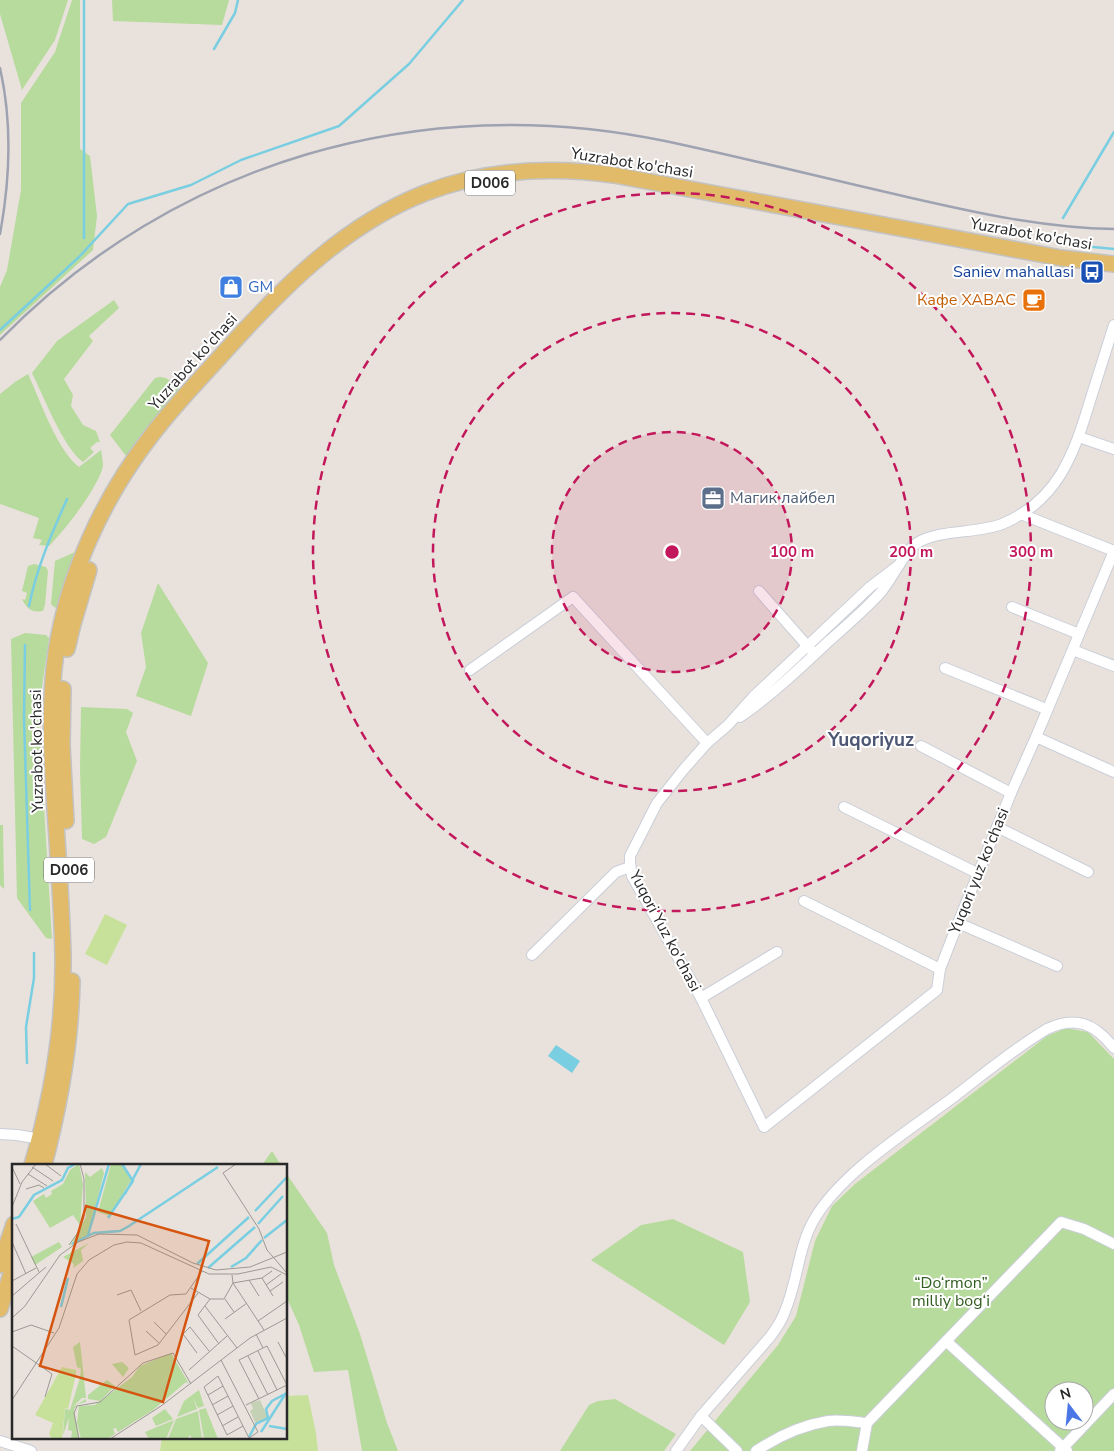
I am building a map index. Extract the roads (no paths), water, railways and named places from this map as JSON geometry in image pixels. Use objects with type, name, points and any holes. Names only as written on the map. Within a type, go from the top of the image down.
[{"type":"main road","name":"Yuzrabot ko'chasi","points":[[44,1164],[66,1068],[70,1026],[62,720],[68,623],[84,554],[108,501],[137,454],[176,405],[273,300],[308,266],[371,220],[424,193],[503,172],[544,169],[591,172],[1002,252],[1059,268],[1114,274]]},
{"type":"main road","name":"Yuzrabot ko'chasi","points":[[1002,252],[1114,264]]},
{"type":"main road","name":"Yuzrabot ko'chasi","points":[[32,1164],[49,1097],[68,958]]},
{"type":"main road","points":[[0,1265],[12,1230]]},
{"type":"main road","points":[[0,1309],[12,1270]]},
{"type":"street","name":"Yuqori Yuz ko'chasi","points":[[728,725],[754,707],[815,655],[881,591],[916,544],[935,537],[999,525],[1021,514],[1038,502],[1063,472],[1079,437],[1114,325]]},
{"type":"street","points":[[1079,437],[1114,448]]},
{"type":"street","points":[[1021,514],[1114,551]]},
{"type":"street","name":"Yuqori yuz ko'chasi","points":[[764,1127],[936,991],[940,969],[958,923],[1046,709],[1110,569],[1114,551]]},
{"type":"street","name":"Yuqori Yuz ko'chasi","points":[[764,1127],[701,998],[632,876],[630,867],[633,849],[657,803],[707,744],[728,725],[753,697],[870,587],[899,565]]},
{"type":"street","points":[[758,591],[815,655]]},
{"type":"street","points":[[470,670],[573,597],[707,744]]},
{"type":"street","points":[[1012,607],[1080,634]]},
{"type":"street","points":[[1073,650],[1114,666]]},
{"type":"street","points":[[945,668],[1046,709]]},
{"type":"street","points":[[1036,737],[1114,772]]},
{"type":"street","points":[[921,746],[1011,793]]},
{"type":"street","points":[[844,807],[978,874]]},
{"type":"street","points":[[997,827],[1088,872]]},
{"type":"street","points":[[532,954],[616,872],[630,867]]},
{"type":"street","points":[[804,902],[940,969]]},
{"type":"street","points":[[958,923],[1057,966]]},
{"type":"street","points":[[701,998],[777,952]]},
{"type":"street","points":[[676,1451],[701,1416],[770,1338],[779,1324],[791,1293],[806,1238],[812,1224],[828,1199],[851,1175],[886,1147],[1047,1029],[1065,1022],[1088,1025],[1097,1030],[1114,1048]]},
{"type":"street","points":[[0,1134],[40,1139]]},
{"type":"street","points":[[862,1451],[867,1423],[1061,1222],[1084,1228],[1114,1244]]},
{"type":"street","points":[[946,1341],[1064,1450],[1114,1394]]},
{"type":"street","points":[[701,1416],[737,1451]]},
{"type":"street","points":[[756,1451],[798,1430],[829,1420],[867,1423]]},
{"type":"street","points":[[0,1441],[31,1451]]},
{"type":"water","points":[[556,1045],[580,1061],[572,1073],[548,1056]]},
{"type":"waterway","points":[[84,0],[84,238]]},
{"type":"waterway","points":[[214,49],[235,13],[238,0]]},
{"type":"waterway","points":[[0,330],[79,257],[128,204],[191,185],[241,160],[339,126],[409,64],[463,0]]},
{"type":"waterway","points":[[1063,218],[1114,132]]},
{"type":"waterway","points":[[1083,246],[1114,249]]},
{"type":"waterway","points":[[29,606],[40,564],[67,499]]},
{"type":"waterway","points":[[25,645],[24,719],[30,910]]},
{"type":"waterway","points":[[27,1063],[26,1027],[34,978],[34,953]]},
{"type":"railway","points":[[0,68],[8,130],[8,172],[0,234]]},
{"type":"railway","points":[[0,340],[69,278],[144,226],[223,185],[307,154],[394,134],[483,125],[574,128],[665,141],[982,213],[1060,226],[1114,229]]},
{"type":"place","name":"Saniev mahallasi","points":[[1092,272]]},
{"type":"place","name":"GM","points":[[231,287]]},
{"type":"place","name":"Кафе ХАВАС","points":[[1034,300]]},
{"type":"place","name":"Магик лайбел","points":[[713,498]]},
{"type":"district","name":"Yuqoriyuz","points":[[871,740]]},
{"type":"park label","name":"“Do‘rmon” milliy bog‘i","points":[[951,1292]]}]
